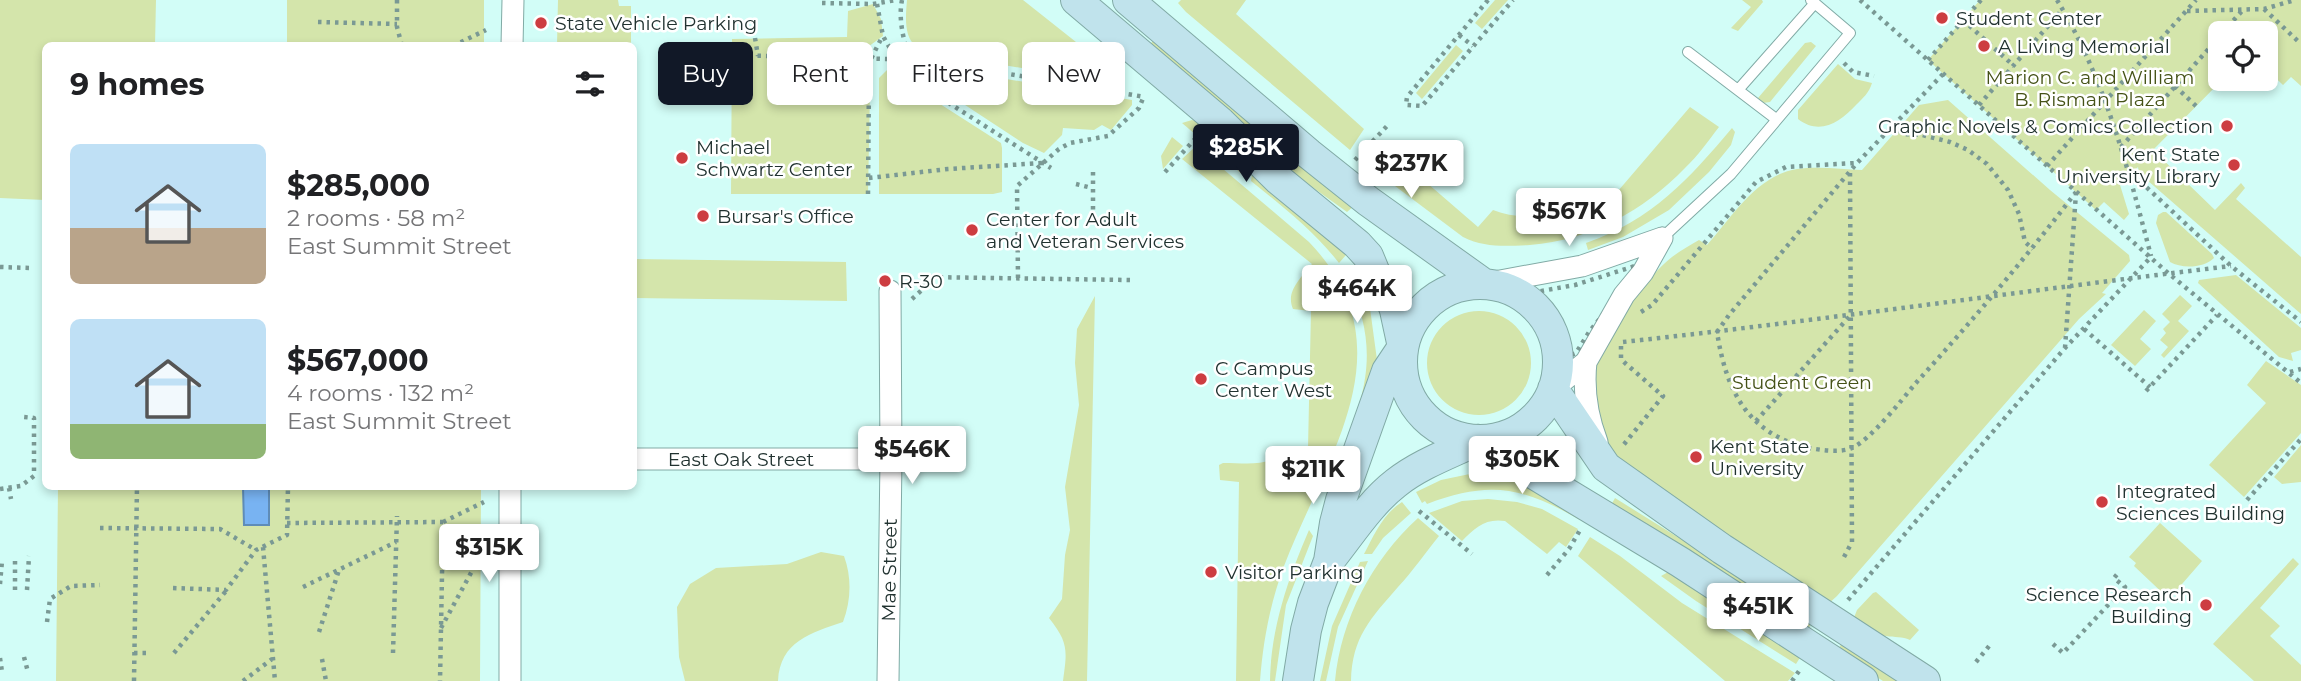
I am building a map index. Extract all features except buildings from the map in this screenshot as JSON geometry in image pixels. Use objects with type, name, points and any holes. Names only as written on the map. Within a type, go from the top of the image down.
[{"type":"main road","points":[[1076,0],[1220,122],[1279,180],[1368,256],[1375,273],[1387,287],[1395,310],[1395,359],[1402,370],[1407,391],[1419,411],[1435,426],[1456,436],[1478,440],[1502,437],[1524,426],[1541,410],[1553,389],[1558,365],[1556,341],[1545,319],[1529,301],[1508,289],[1484,284],[1465,285],[1448,290],[1431,300],[1413,322],[1395,359],[1341,500],[1329,561],[1306,630],[1298,681]]},
{"type":"main road","points":[[1128,0],[1309,154],[1368,201],[1484,284]]},
{"type":"main road","points":[[1553,389],[1611,461],[1721,549],[1925,681]]},
{"type":"main road","points":[[1478,440],[1588,518],[1691,569],[1863,681]]},
{"type":"main road","points":[[1329,561],[1376,502],[1395,483],[1478,440]]},
{"type":"street","points":[[512,42],[513,0]]},
{"type":"street","points":[[1484,284],[1582,266],[1662,238]]},
{"type":"street","points":[[1553,389],[1648,263],[1662,238]]},
{"type":"street","name":"Mae Street","points":[[888,681],[890,290]]},
{"type":"street","points":[[1576,357],[1591,425],[1611,461]]},
{"type":"street","name":"East Oak Street","points":[[637,459],[891,459]]},
{"type":"street","points":[[510,490],[510,681]]},
{"type":"lane","points":[[1662,238],[1731,174],[1850,33],[1814,1],[1738,90]]},
{"type":"lane","points":[[1688,52],[1776,119]]},
{"type":"path","points":[[397,0],[397,23],[401,42]]},
{"type":"path","points":[[822,3],[877,4],[895,0]]},
{"type":"path","points":[[902,0],[900,11],[905,42]]},
{"type":"path","points":[[1488,0],[1407,97],[1406,105],[1422,106],[1513,0]]},
{"type":"path","points":[[1860,0],[2168,274],[2301,383]]},
{"type":"path","points":[[1928,60],[1980,0]]},
{"type":"path","points":[[2057,0],[2106,101],[2151,257]]},
{"type":"path","points":[[2047,166],[2196,0]]},
{"type":"path","points":[[2186,11],[2264,9],[2295,0]]},
{"type":"path","points":[[877,4],[883,36],[887,43]]},
{"type":"path","points":[[2264,9],[2301,44]]},
{"type":"path","points":[[1979,105],[2063,10]]},
{"type":"path","points":[[2233,21],[2243,10]]},
{"type":"path","points":[[1963,20],[2014,66]]},
{"type":"path","points":[[318,22],[397,23]]},
{"type":"path","points":[[461,42],[486,30]]},
{"type":"path","points":[[1459,35],[1473,46]]},
{"type":"path","points":[[873,53],[883,36]]},
{"type":"path","points":[[755,38],[758,56]]},
{"type":"path","points":[[2121,147],[2208,49]]},
{"type":"path","points":[[753,56],[767,56]]},
{"type":"path","points":[[1841,60],[1853,72],[1874,76]]},
{"type":"path","points":[[1008,74],[1145,97]]},
{"type":"path","points":[[1943,74],[1857,163],[1717,332],[1729,383],[1738,400],[1756,421],[1770,432],[1798,445],[1828,450],[1852,448],[1875,430],[1995,295],[2076,192]]},
{"type":"path","points":[[2175,86],[2196,106]]},
{"type":"path","points":[[1135,88],[1145,97]]},
{"type":"path","points":[[1018,278],[1017,187],[1070,143],[1093,142],[1108,136],[1139,108],[1145,97]]},
{"type":"path","points":[[868,194],[870,105]]},
{"type":"path","points":[[952,105],[1051,168]]},
{"type":"path","points":[[1354,161],[1388,125]]},
{"type":"path","points":[[1892,125],[1903,134],[1922,135],[1950,142],[1968,150],[1987,164],[2008,190],[2019,214],[2025,242],[2033,249]]},
{"type":"path","points":[[1165,172],[1195,139]]},
{"type":"path","points":[[869,178],[948,169],[1043,163]]},
{"type":"path","points":[[1637,316],[1652,305],[1756,182],[1786,167],[1857,163]]},
{"type":"path","points":[[2127,170],[2231,266],[2301,322]]},
{"type":"path","points":[[1093,172],[1094,232]]},
{"type":"path","points":[[1844,557],[1852,542],[1850,172]]},
{"type":"path","points":[[1076,184],[1092,188]]},
{"type":"path","points":[[2065,348],[2076,192]]},
{"type":"path","points":[[1093,222],[1116,221]]},
{"type":"path","points":[[1847,602],[2065,348],[2151,257]]},
{"type":"path","points":[[1576,357],[1554,319],[1548,309],[1531,297],[1530,293],[1575,285],[1635,266],[1638,269],[1636,274],[1589,332],[1576,353],[1568,356],[1576,357]]},
{"type":"path","points":[[1622,342],[1850,316],[2070,285],[2231,266]]},
{"type":"path","points":[[0,267],[30,268]]},
{"type":"path","points":[[909,301],[923,289],[924,277],[1130,280]]},
{"type":"path","points":[[2084,329],[2148,389],[2217,315]]},
{"type":"path","points":[[1756,421],[1850,316]]},
{"type":"path","points":[[1611,461],[1663,396],[1621,359],[1625,334]]},
{"type":"path","points":[[2290,372],[2301,369]]},
{"type":"path","points":[[0,489],[21,486],[34,476],[34,418],[24,417]]},
{"type":"path","points":[[2247,500],[2301,439]]},
{"type":"path","points":[[9,488],[11,499]]},
{"type":"path","points":[[134,681],[137,490]]},
{"type":"path","points":[[174,653],[257,550],[287,535],[288,490]]},
{"type":"path","points":[[287,523],[396,519],[443,522],[484,502]]},
{"type":"path","points":[[1419,511],[1472,554]]},
{"type":"path","points":[[1547,575],[1569,549],[1588,518]]},
{"type":"path","points":[[393,653],[396,519]]},
{"type":"path","points":[[440,681],[443,522]]},
{"type":"path","points":[[100,528],[220,529],[257,550]]},
{"type":"path","points":[[303,587],[396,542]]},
{"type":"path","points":[[263,547],[275,681]]},
{"type":"path","points":[[441,629],[484,549]]},
{"type":"path","points":[[27,590],[29,556]]},
{"type":"path","points":[[15,559],[15,590]]},
{"type":"path","points":[[0,584],[2,561]]},
{"type":"path","points":[[319,632],[339,570]]},
{"type":"path","points":[[2053,644],[2063,653],[2125,587],[2113,578],[2119,572]]},
{"type":"path","points":[[47,622],[50,599],[71,586],[100,585]]},
{"type":"path","points":[[173,588],[226,590]]},
{"type":"path","points":[[1976,662],[1990,645]]},
{"type":"path","points":[[134,653],[148,653]]},
{"type":"path","points":[[24,657],[28,672]]},
{"type":"path","points":[[0,658],[2,672]]},
{"type":"path","points":[[243,681],[273,658]]},
{"type":"path","points":[[322,659],[327,681]]},
{"type":"path","points":[[1792,681],[1799,671]]},
{"type":"green space","points":[[0,0],[156,0],[155,42],[42,42],[42,200],[0,198]]},
{"type":"green space","points":[[287,0],[484,0],[484,42],[287,42]]},
{"type":"green space","points":[[558,0],[618,0],[619,6],[631,6],[631,42],[557,42]]},
{"type":"green space","points":[[907,0],[1023,0],[1076,42],[1022,42],[1022,68],[1008,66],[1008,42],[912,42],[906,24]]},
{"type":"green space","points":[[1181,0],[1246,0],[1236,14],[1364,129],[1350,150],[1186,12],[1178,3]]},
{"type":"green space","points":[[1495,0],[1508,0],[1482,29],[1475,23]]},
{"type":"green space","points":[[1742,0],[1763,2],[1738,31],[1731,28],[1751,7]]},
{"type":"green space","name":"Marion C. and William B. Risman Plaza","points":[[1980,0],[2301,0],[2301,86],[2291,77],[2283,85],[2278,80],[2278,21],[2208,21],[2208,91],[2211,91],[2153,150],[2215,210],[2241,183],[2245,188],[2236,199],[2301,257],[2301,314],[2139,173],[2138,167],[2120,185],[2129,214],[2124,220],[2104,202],[2096,210],[1928,60]]},
{"type":"green space","points":[[873,4],[881,19],[883,36],[873,43],[767,42],[767,105],[870,105],[868,194],[731,194],[732,105],[753,105],[753,42],[732,42],[732,39],[847,37],[848,11]]},
{"type":"green space","points":[[1156,38],[1355,205],[1347,212],[1308,184],[1147,47]]},
{"type":"green space","points":[[1811,42],[1816,46],[1770,102],[1763,103],[1758,98],[1805,43]]},
{"type":"green space","points":[[1456,45],[1463,51],[1422,99],[1416,93]]},
{"type":"green space","points":[[1838,64],[1855,79],[1872,83],[1867,93],[1843,117],[1829,125],[1814,126],[1798,119],[1798,110]]},
{"type":"green space","points":[[887,70],[887,105],[942,105],[1001,143],[1002,192],[879,194],[879,78]]},
{"type":"green space","points":[[1008,79],[1022,82],[1022,105],[1125,105],[1125,99],[1132,100],[1132,105],[1111,130],[1102,125],[1094,130],[1063,128],[1062,135],[1044,153],[1023,143],[965,105],[1008,105]]},
{"type":"green space","name":"Student Green","points":[[1948,100],[2129,255],[2130,261],[2102,293],[2106,294],[2079,319],[1828,604],[1694,510],[1639,476],[1620,460],[1607,442],[1599,422],[1591,384],[1593,368],[1622,314],[1649,280],[1672,257],[1689,246],[1699,240],[1707,245],[1758,188],[1770,179],[1797,169],[1862,170],[1919,105]]},
{"type":"green space","points":[[1690,107],[1719,127],[1690,163],[1652,197],[1615,221],[1574,237],[1552,242],[1504,246],[1471,241],[1375,171],[1390,151],[1478,227],[1493,210],[1516,216],[1538,215],[1560,210],[1581,200],[1600,212]]},
{"type":"green space","points":[[1192,120],[1221,140],[1244,169],[1243,175],[1182,123]]},
{"type":"green space","points":[[1732,128],[1735,132],[1731,145],[1709,172],[1669,210],[1623,237],[1588,250],[1586,243],[1631,222],[1668,196]]},
{"type":"green space","points":[[1172,137],[1183,146],[1163,169],[1161,156]]},
{"type":"green space","points":[[1196,146],[1309,242],[1339,282],[1354,322],[1357,362],[1350,402],[1337,443],[1279,580],[1268,623],[1260,681],[1236,681],[1239,482],[1220,480],[1219,465],[1266,462],[1289,448],[1308,448],[1311,311],[1293,309],[1291,296],[1312,264],[1182,159]]},
{"type":"green space","points":[[1252,175],[1331,239],[1346,255],[1339,263],[1286,209],[1251,181]]},
{"type":"green space","points":[[2163,212],[2214,258],[2205,264],[2193,266],[2170,262],[2156,223],[2158,215]]},
{"type":"green space","points":[[637,259],[846,262],[847,301],[637,298]]},
{"type":"green space","points":[[1357,270],[1369,301],[1377,360],[1352,457],[1342,452],[1359,406],[1366,365],[1363,323],[1346,276]]},
{"type":"green space","points":[[2236,275],[2301,328],[2301,350],[2291,353],[2293,361],[2279,357],[2198,283],[2199,280]]},
{"type":"green space","points":[[2180,295],[2192,306],[2178,321],[2189,331],[2164,358],[2161,355],[2168,347],[2160,340],[2166,333],[2163,329],[2170,322],[2162,314]]},
{"type":"green space","points":[[1095,296],[1087,681],[1063,681],[1065,648],[1060,634],[1049,618],[1062,599],[1070,530],[1065,487],[1079,405],[1075,363],[1077,329]]},
{"type":"green space","points":[[2144,310],[2156,321],[2140,339],[2151,349],[2135,366],[2111,345]]},
{"type":"green space","points":[[1479,311],[1499,315],[1516,326],[1527,343],[1531,363],[1527,383],[1516,400],[1499,411],[1479,415],[1459,411],[1442,400],[1431,383],[1427,363],[1431,343],[1442,326],[1459,315]]},
{"type":"green space","points":[[2266,361],[2301,385],[2301,433],[2244,497],[2209,465],[2266,403],[2247,385]]},
{"type":"green space","points":[[2301,445],[2301,482],[2282,484],[2274,477]]},
{"type":"green space","points":[[1484,471],[1505,473],[1583,512],[1580,520],[1541,500],[1506,491],[1469,492],[1427,504],[1425,501],[1422,503],[1416,492],[1441,480]]},
{"type":"green space","points":[[58,490],[481,490],[480,681],[56,681]]},
{"type":"green space","points":[[1615,498],[1812,621],[1807,632],[1610,507]]},
{"type":"green space","points":[[1488,499],[1517,502],[1542,509],[1578,529],[1566,547],[1559,542],[1547,554],[1505,521],[1486,523],[1462,541],[1429,513],[1462,501]]},
{"type":"green space","points":[[1402,502],[1411,513],[1383,538],[1372,554],[1364,554],[1384,519]]},
{"type":"green space","points":[[1418,518],[1439,536],[1365,629],[1355,652],[1351,681],[1335,681],[1344,635],[1362,592],[1386,552]]},
{"type":"green space","points":[[2160,523],[2202,561],[2169,599],[2134,566],[2136,563],[2129,557]]},
{"type":"green space","points":[[1309,530],[1313,536],[1286,605],[1275,681],[1270,681],[1277,622]]},
{"type":"green space","points":[[1590,537],[1682,603],[1795,673],[1788,681],[1725,681],[1578,556]]},
{"type":"green space","points":[[821,552],[844,556],[849,589],[843,622],[809,635],[791,648],[784,656],[778,681],[685,681],[679,657],[677,607],[690,584],[716,568],[787,564]]},
{"type":"green space","points":[[2293,558],[2299,564],[2260,608],[2280,626],[2270,636],[2301,665],[2301,681],[2254,681],[2213,644]]},
{"type":"green space","points":[[1368,561],[1338,627],[1326,681],[1320,681],[1332,626],[1360,562]]},
{"type":"green space","points":[[1670,571],[1801,656],[1796,664],[1661,576]]},
{"type":"green space","points":[[1876,592],[1919,630],[1910,640],[1877,634],[1853,620],[1857,610]]},
{"type":"green space","points":[[1844,640],[1905,681],[1883,681],[1837,651]]},
{"type":"water","points":[[243,490],[269,490],[269,525],[244,525]]},
{"type":"place","name":"Student Center","points":[[1942,18]]},
{"type":"place","name":"State Vehicle Parking","points":[[541,23]]},
{"type":"place","name":"A Living Memorial","points":[[1984,46]]},
{"type":"place","name":"Graphic Novels & Comics Collection","points":[[2227,126]]},
{"type":"place","name":"Michael Schwartz Center","points":[[682,158]]},
{"type":"place","name":"Kent State University Library","points":[[2234,165]]},
{"type":"place","name":"Bursar's Office","points":[[703,216]]},
{"type":"place","name":"Center for Adult and Veteran Services","points":[[972,230]]},
{"type":"place","name":"R-30","points":[[885,281]]},
{"type":"place","name":"C Campus Center West","points":[[1201,379]]},
{"type":"place","name":"Kent State University","points":[[1696,457]]},
{"type":"place","name":"Integrated Sciences Building","points":[[2102,502]]},
{"type":"place","name":"Visitor Parking","points":[[1211,572]]},
{"type":"place","name":"Science Research Building","points":[[2206,605]]}]
